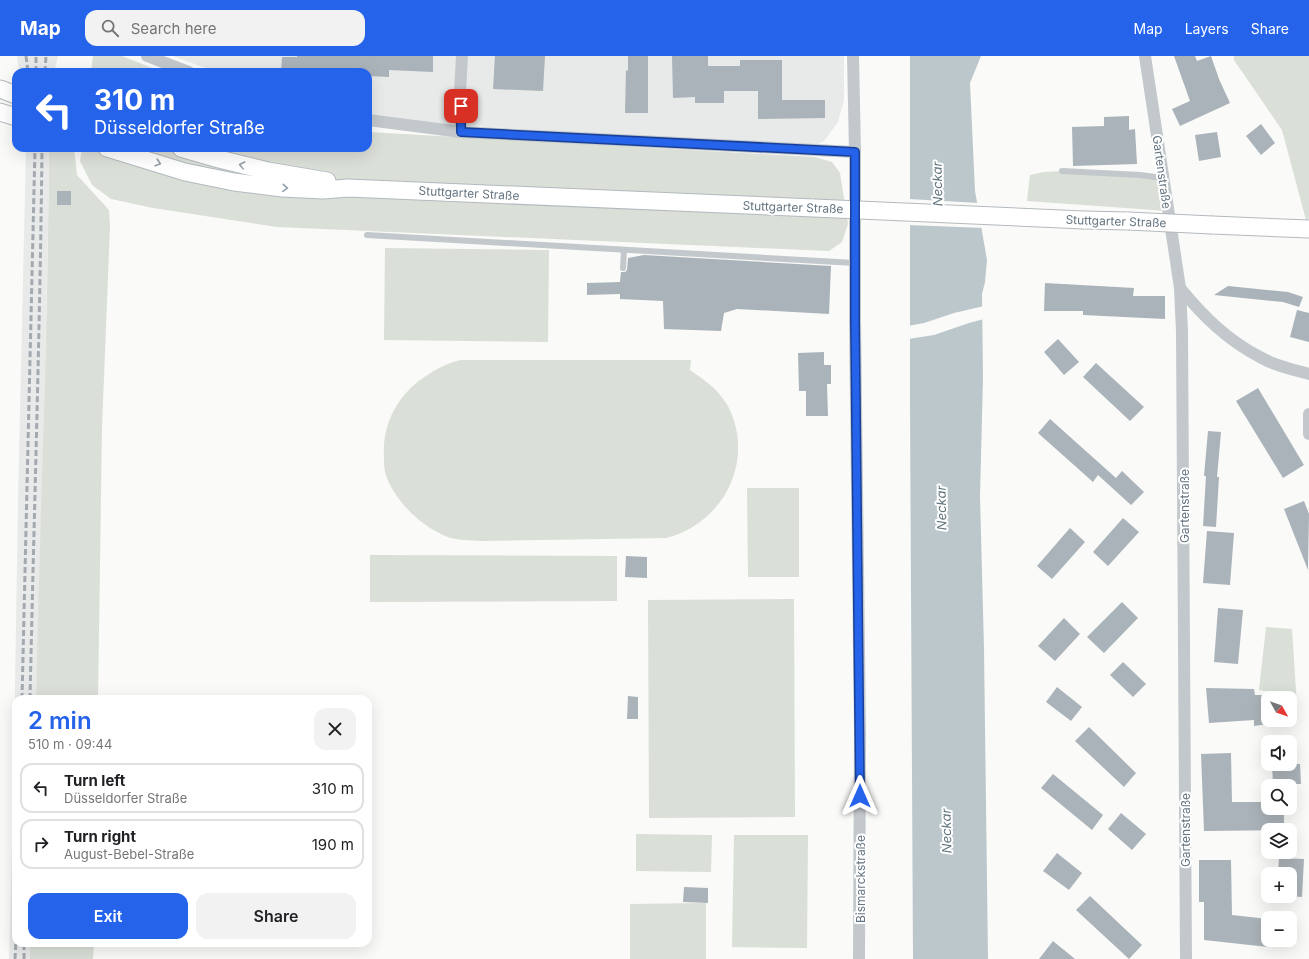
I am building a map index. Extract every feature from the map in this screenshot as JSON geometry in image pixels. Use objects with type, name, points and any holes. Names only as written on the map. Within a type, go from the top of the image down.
[{"type":"main road","points":[[0,89],[12,94]]},
{"type":"main road","points":[[0,112],[12,116]]},
{"type":"main road","name":"Stuttgarter Straße","points":[[121,152],[204,177],[282,188],[323,190],[348,188],[1309,229]]},
{"type":"main road","name":"Stuttgarter Straße","points":[[196,152],[268,171],[324,180],[348,188]]},
{"type":"street","points":[[147,56],[178,68]]},
{"type":"street","points":[[461,132],[460,93],[462,56]]},
{"type":"street","name":"Bismarckstraße","points":[[853,56],[860,733],[859,959]]},
{"type":"street","name":"Gartenstraße","points":[[1145,56],[1180,288],[1183,344],[1186,959]]},
{"type":"street","points":[[372,121],[461,132],[855,152]]},
{"type":"street","points":[[1180,288],[1203,315],[1232,340],[1267,361],[1282,367],[1309,374]]},
{"type":"street","points":[[1309,414],[1309,434]]},
{"type":"lane","points":[[1062,171],[1140,175],[1163,178]]},
{"type":"lane","points":[[367,235],[855,263]]},
{"type":"lane","points":[[623,268],[624,250]]},
{"type":"shaded area","points":[[17,56],[58,56],[55,68],[18,68]]},
{"type":"shaded area","points":[[93,56],[122,56],[152,68],[92,68]]},
{"type":"shaded area","points":[[173,56],[844,56],[844,100],[838,122],[824,141],[812,147],[440,124],[372,115],[372,68],[205,68]]},
{"type":"shaded area","points":[[1234,56],[1309,56],[1309,219],[1306,220],[1282,130],[1234,60]]},
{"type":"shaded area","points":[[372,132],[815,157],[832,162],[840,173],[848,224],[842,242],[829,251],[277,227],[153,208],[111,199],[92,185],[80,161],[81,152],[372,152]]},
{"type":"shaded area","points":[[26,152],[49,152],[42,501],[36,695],[15,695]]},
{"type":"shaded area","points":[[49,152],[74,152],[77,175],[109,210],[110,226],[102,428],[98,695],[36,695],[46,355]]},
{"type":"shaded area","points":[[1062,171],[1163,178],[1168,211],[1027,201],[1030,175],[1044,172]]},
{"type":"shaded area","points":[[385,248],[549,250],[548,342],[384,340]]},
{"type":"shaded area","points":[[461,360],[691,360],[690,370],[719,393],[731,412],[736,428],[738,446],[737,464],[732,481],[724,497],[713,511],[699,523],[684,532],[666,538],[483,541],[461,540],[446,536],[432,529],[416,518],[396,495],[385,473],[384,445],[393,412],[406,393],[432,372]]},
{"type":"shaded area","points":[[747,488],[799,488],[799,577],[748,577]]},
{"type":"shaded area","points":[[370,555],[617,556],[617,601],[370,602]]},
{"type":"shaded area","points":[[794,599],[795,817],[649,818],[648,600]]},
{"type":"shaded area","points":[[1266,627],[1292,629],[1296,691],[1259,690]]},
{"type":"shaded area","points":[[636,834],[712,835],[711,872],[636,871]]},
{"type":"shaded area","points":[[734,835],[808,835],[807,948],[732,947]]},
{"type":"shaded area","points":[[12,850],[12,947],[30,947],[30,959],[9,959]]},
{"type":"shaded area","points":[[706,903],[706,959],[630,959],[630,904]]},
{"type":"shaded area","points":[[30,947],[94,947],[93,959],[30,959]]},
{"type":"water","name":"Neckar","points":[[910,56],[981,56],[970,83],[975,191],[987,260],[985,282],[982,294],[983,378],[980,496],[984,649],[988,959],[913,959]]},
{"type":"pier","points":[[909,199],[979,203],[984,228],[908,225]]},
{"type":"pier","points":[[984,306],[984,319],[934,335],[908,339],[908,326]]},
{"type":"building","points":[[433,56],[433,72],[389,70],[389,77],[372,76],[372,68],[281,68],[282,57]]},
{"type":"building","points":[[495,56],[545,56],[543,91],[493,89]]},
{"type":"building","points":[[628,56],[648,56],[648,113],[625,113],[626,70],[628,71]]},
{"type":"building","points":[[672,56],[708,56],[708,66],[740,66],[740,60],[782,60],[782,100],[825,100],[825,118],[758,119],[758,91],[724,91],[724,103],[695,103],[695,97],[673,98]]},
{"type":"building","points":[[1174,56],[1195,56],[1197,61],[1211,56],[1219,79],[1230,103],[1180,126],[1172,109],[1190,101]]},
{"type":"building","points":[[1129,116],[1129,130],[1135,129],[1137,164],[1073,166],[1072,127],[1104,126],[1104,117]]},
{"type":"building","points":[[1261,124],[1275,143],[1261,155],[1246,136]]},
{"type":"building","points":[[1217,132],[1221,157],[1199,161],[1195,135]]},
{"type":"building","points":[[57,191],[71,191],[71,205],[57,205]]},
{"type":"building","points":[[644,255],[831,266],[829,314],[737,309],[724,313],[721,331],[664,329],[663,301],[620,299],[620,294],[587,295],[587,283],[620,282],[621,272],[625,272],[627,270],[628,258]]},
{"type":"building","points":[[1045,283],[1134,288],[1133,296],[1165,296],[1165,319],[1083,315],[1083,311],[1044,311]]},
{"type":"building","points":[[1228,286],[1288,292],[1303,297],[1299,307],[1283,302],[1214,295]]},
{"type":"building","points":[[1297,310],[1309,313],[1309,342],[1290,337]]},
{"type":"building","points":[[1058,339],[1079,362],[1064,375],[1044,352]]},
{"type":"building","points":[[824,352],[824,365],[831,365],[831,384],[827,384],[828,416],[806,416],[806,391],[799,391],[798,353]]},
{"type":"building","points":[[1096,363],[1144,407],[1130,421],[1083,377]]},
{"type":"building","points":[[1258,388],[1304,465],[1283,478],[1236,401]]},
{"type":"building","points":[[1050,419],[1116,478],[1122,471],[1144,492],[1131,505],[1098,475],[1093,482],[1038,433]]},
{"type":"building","points":[[1208,431],[1221,432],[1217,477],[1219,477],[1216,527],[1203,526],[1206,476],[1204,476]]},
{"type":"building","points":[[1304,501],[1309,514],[1308,570],[1284,509]]},
{"type":"building","points":[[1123,518],[1139,532],[1108,566],[1093,552]]},
{"type":"building","points":[[1070,528],[1085,542],[1052,579],[1037,566]]},
{"type":"building","points":[[1207,531],[1234,533],[1230,585],[1203,583]]},
{"type":"building","points":[[626,556],[647,557],[647,578],[625,577]]},
{"type":"building","points":[[1122,602],[1138,618],[1104,653],[1087,637]]},
{"type":"building","points":[[1218,608],[1243,610],[1238,664],[1214,662]]},
{"type":"building","points":[[1064,618],[1080,634],[1055,661],[1038,646]]},
{"type":"building","points":[[1123,662],[1146,684],[1133,697],[1110,675]]},
{"type":"building","points":[[1057,687],[1082,707],[1071,721],[1046,702]]},
{"type":"building","points":[[1206,688],[1254,689],[1255,695],[1261,695],[1261,725],[1254,726],[1254,720],[1209,723]]},
{"type":"building","points":[[628,696],[638,697],[638,719],[627,719]]},
{"type":"building","points":[[1089,727],[1136,773],[1124,787],[1075,741]]},
{"type":"building","points":[[1231,753],[1232,802],[1261,802],[1261,815],[1284,815],[1284,823],[1261,823],[1261,830],[1204,831],[1201,754]]},
{"type":"building","points":[[1297,764],[1300,764],[1301,784],[1297,784],[1297,779],[1273,779],[1272,771],[1297,771]]},
{"type":"building","points":[[1053,774],[1103,815],[1092,830],[1041,788]]},
{"type":"building","points":[[1121,813],[1146,834],[1132,850],[1108,829]]},
{"type":"building","points":[[1057,853],[1082,873],[1069,890],[1043,871]]},
{"type":"building","points":[[1279,859],[1304,859],[1302,897],[1297,897],[1297,867],[1278,867]]},
{"type":"building","points":[[1199,860],[1231,860],[1232,915],[1261,918],[1261,946],[1204,940],[1204,902],[1199,902]]},
{"type":"building","points":[[684,887],[708,888],[708,903],[683,902]]},
{"type":"building","points":[[1090,896],[1142,945],[1129,959],[1076,910]]},
{"type":"building","points":[[1053,941],[1075,959],[1039,959]]},
{"type":"railway","points":[[26,56],[28,68]]},
{"type":"railway","points":[[36,56],[36,68]]},
{"type":"railway","points":[[45,68],[46,56]]},
{"type":"railway","points":[[22,695],[35,152]]},
{"type":"railway","points":[[30,695],[42,152]]},
{"type":"railway","points":[[15,959],[16,947]]},
{"type":"railway","points":[[24,947],[24,959]]},
{"type":"route","points":[[461,106],[461,132],[855,152],[855,321],[860,796]]}]
